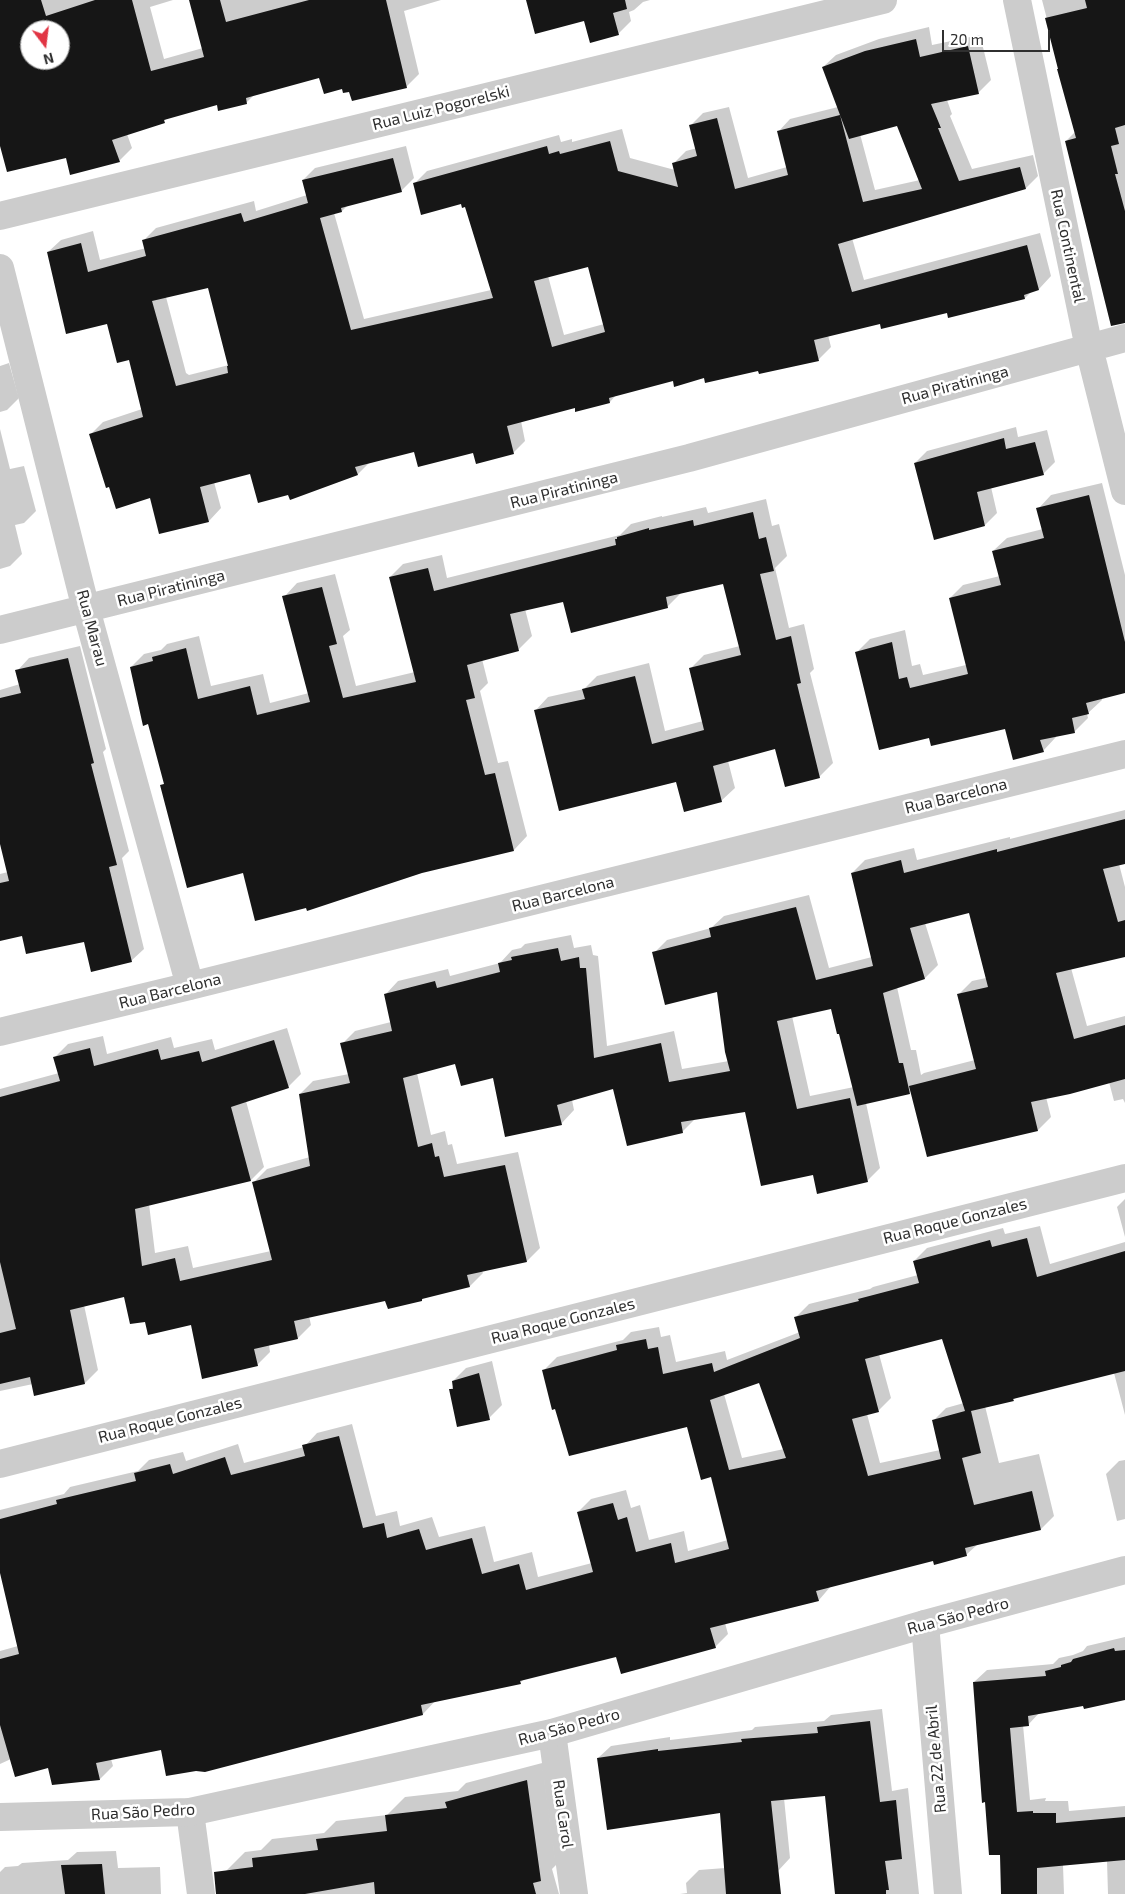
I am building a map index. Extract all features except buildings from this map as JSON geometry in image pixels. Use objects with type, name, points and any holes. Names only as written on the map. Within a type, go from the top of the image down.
[{"type":"street","name":"Rua Luiz Pogorelski","points":[[0,216],[883,0]]},
{"type":"street","name":"Rua Continental","points":[[1017,0],[1089,348],[1125,491]]},
{"type":"street","name":"Rua Marau","points":[[0,268],[86,609],[190,986]]},
{"type":"street","name":"Rua Piratininga","points":[[0,630],[689,458],[1125,338]]},
{"type":"street","name":"Rua Barcelona","points":[[0,1032],[1125,754]]},
{"type":"street","name":"Rua Roque Gonzales","points":[[0,1464],[1125,1178]]},
{"type":"street","name":"Rua São Pedro","points":[[0,1817],[190,1812],[552,1733],[925,1624],[1125,1570]]},
{"type":"street","name":"Rua 22 de Abril","points":[[925,1624],[948,1894]]},
{"type":"street","name":"Rua Carol","points":[[552,1733],[574,1894]]},
{"type":"street","points":[[190,1812],[201,1894]]}]
